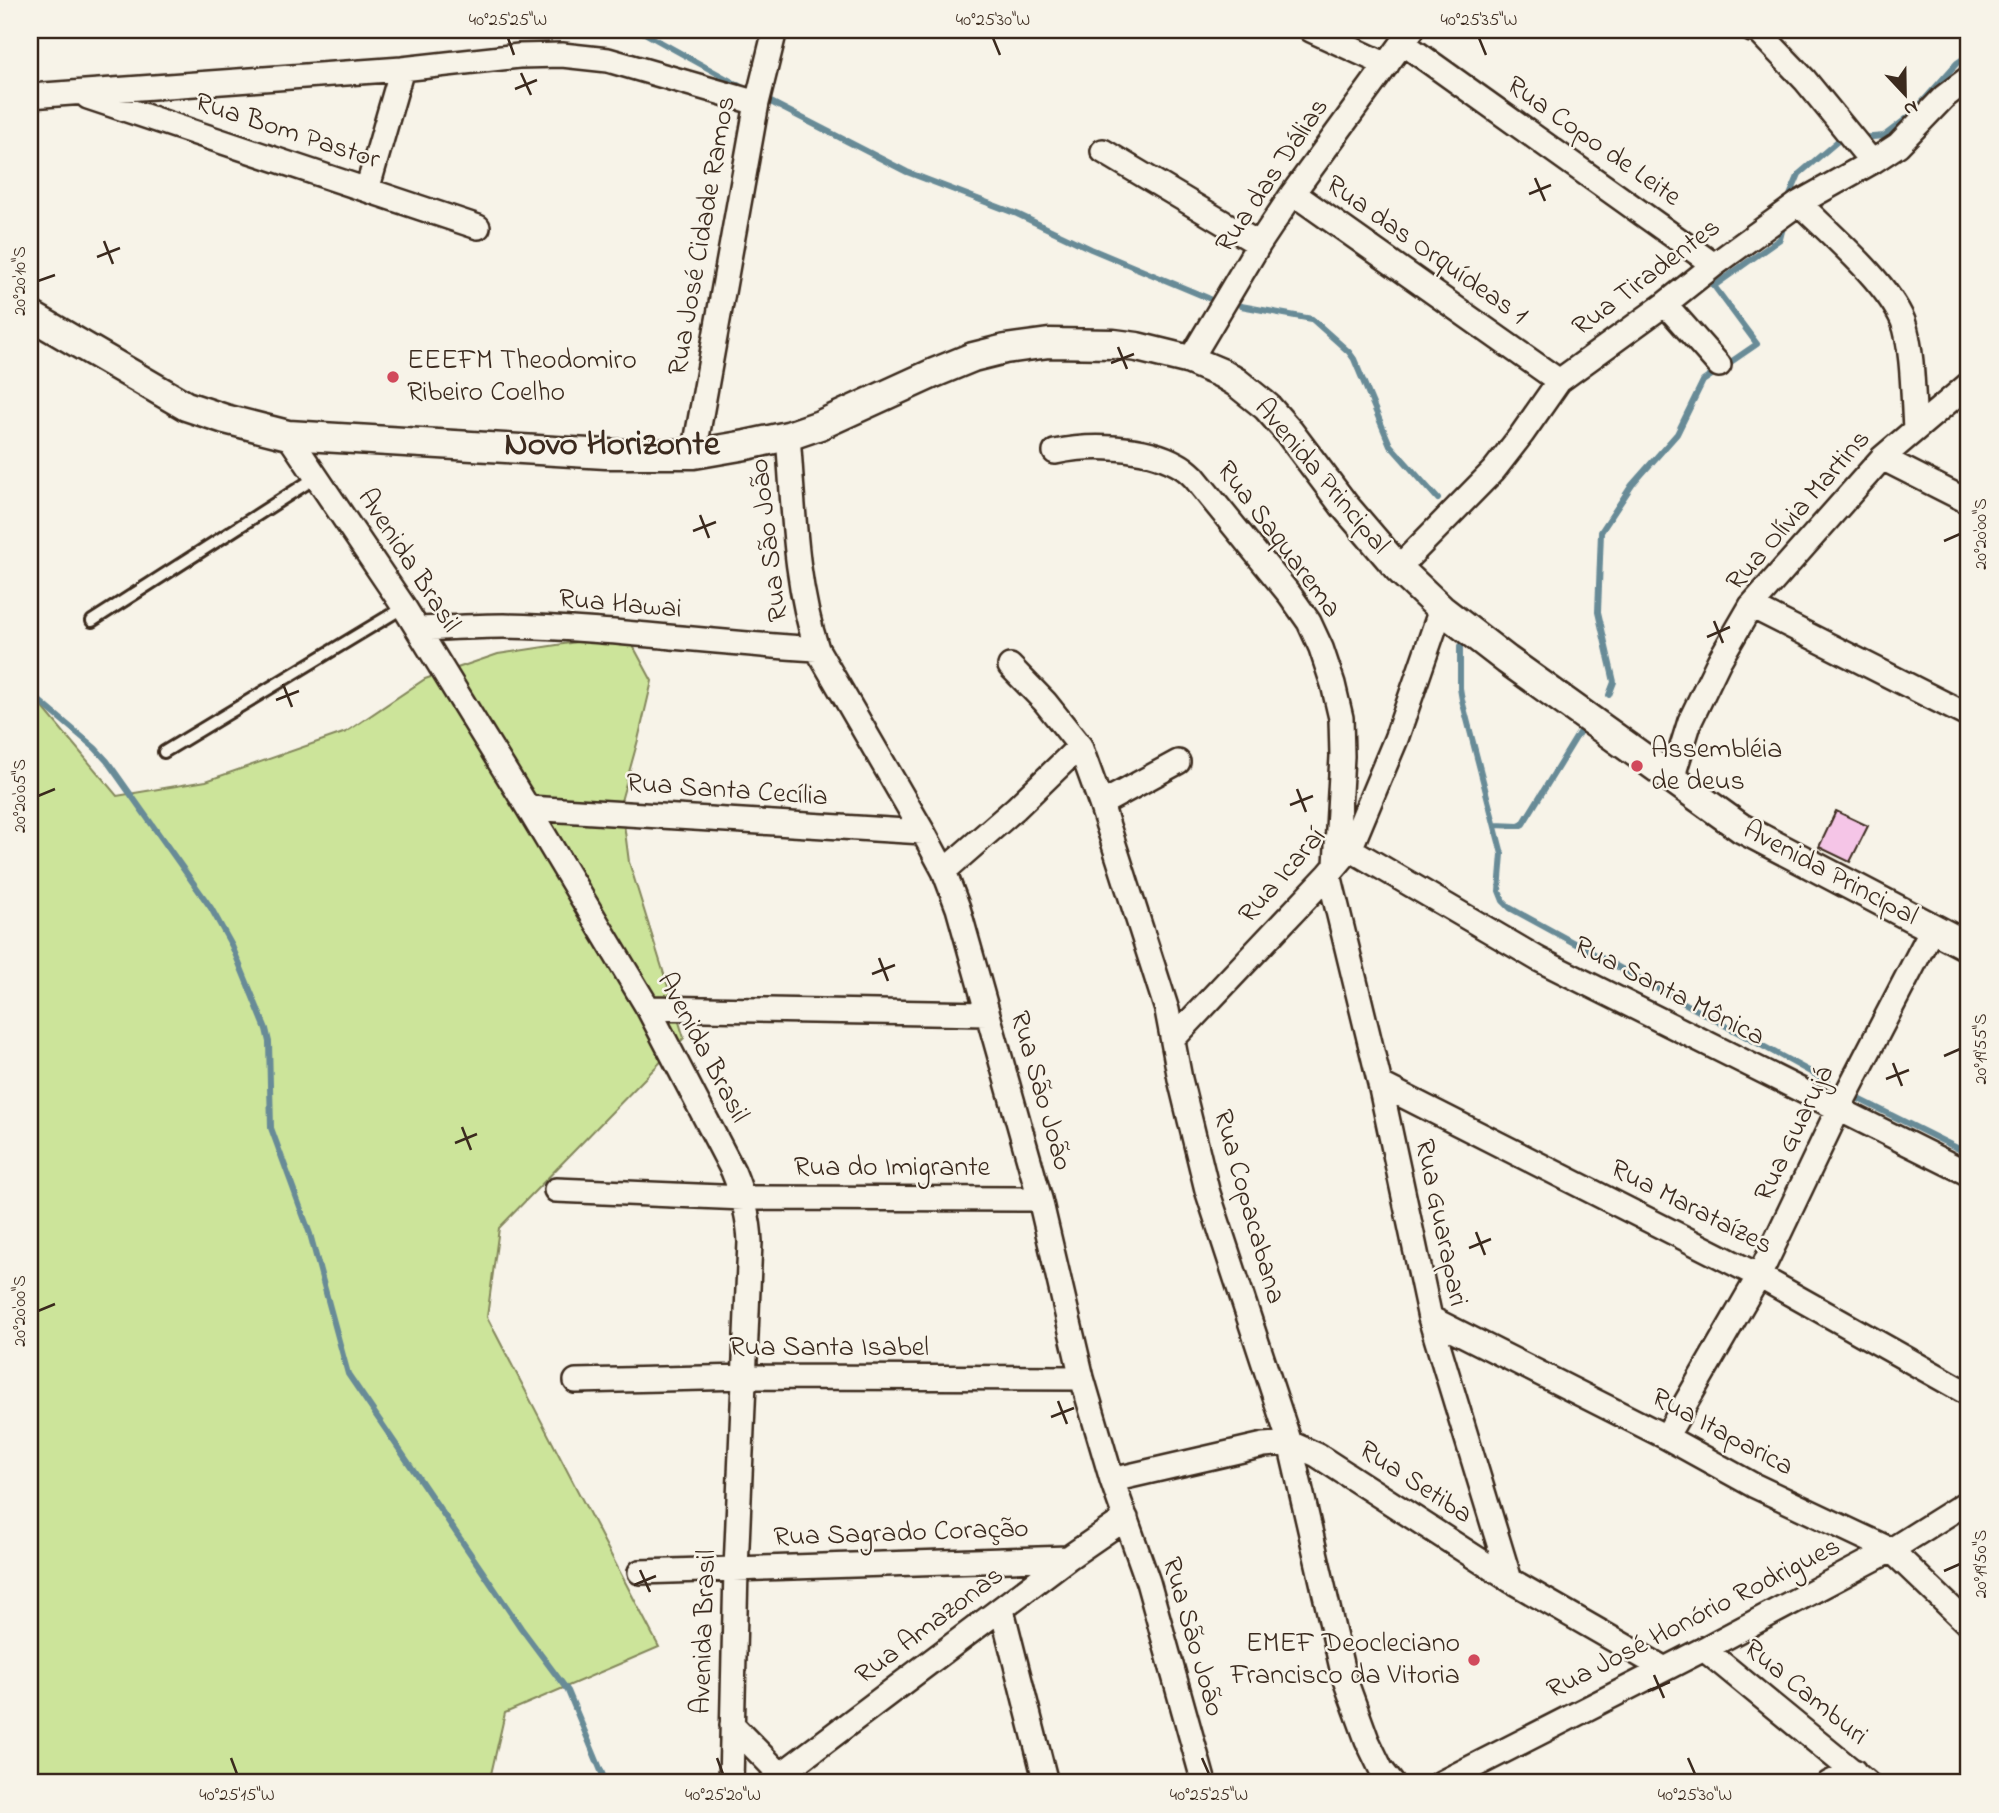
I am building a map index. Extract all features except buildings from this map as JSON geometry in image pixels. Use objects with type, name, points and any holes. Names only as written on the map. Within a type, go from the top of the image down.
[{"type":"street","name":"Rua José Cidade Ramos","points":[[694,454],[757,103],[775,30]]},
{"type":"street","points":[[1311,30],[1387,65]]},
{"type":"street","points":[[1755,30],[1805,80],[1872,162]]},
{"type":"street","name":"Rua das Dálias","points":[[1190,360],[1259,244],[1407,36]]},
{"type":"street","name":"Rua Copo de Leite","points":[[1407,36],[1714,265]]},
{"type":"street","points":[[33,91],[78,94],[402,69],[519,56],[562,55],[608,60],[757,103]]},
{"type":"street","points":[[367,190],[402,69]]},
{"type":"street","name":"Rua Tiradentes","points":[[1398,568],[1494,470],[1559,381],[1799,203],[1898,145],[1944,97],[1969,78]]},
{"type":"street","name":"Rua Bom Pastor","points":[[78,94],[478,227]]},
{"type":"street","points":[[1103,151],[1259,244]]},
{"type":"street","name":"Rua das Orquídeas 1","points":[[1293,194],[1559,381]]},
{"type":"street","points":[[1799,203],[1870,275],[1892,301],[1903,322],[1908,342],[1915,429]]},
{"type":"street","points":[[1665,304],[1719,365]]},
{"type":"street","name":"Avenida Principal","points":[[30,315],[186,406],[288,435],[606,454],[694,454],[788,436],[820,425],[934,373],[1005,349],[1049,343],[1114,344],[1190,360],[1236,382],[1267,407],[1344,505],[1398,568],[1441,609],[1507,660],[1741,828],[1969,947]]},
{"type":"street","name":"Rua Olívia Martins","points":[[1672,779],[1690,720],[1719,661],[1751,606],[1882,458],[1969,384]]},
{"type":"street","name":"Avenida Brasil","points":[[288,435],[419,629],[648,1008],[733,1171],[744,1198],[750,1242],[736,1569],[731,1783]]},
{"type":"street","name":"Rua São João","points":[[788,436],[800,585],[807,619],[817,649],[923,832],[944,871],[958,908],[1040,1199],[1082,1378],[1112,1480],[1147,1582],[1204,1783]]},
{"type":"street","name":"Rua Saquarema","points":[[1055,452],[1074,447],[1100,447],[1159,456],[1178,464],[1194,477],[1309,622],[1321,648],[1341,718],[1338,862]]},
{"type":"street","points":[[1882,458],[1969,502]]},
{"type":"street","points":[[1751,606],[1969,716]]},
{"type":"street","name":"Rua Icaraí","points":[[1173,1039],[1338,862],[1396,739],[1441,609]]},
{"type":"street","name":"Rua Hawai","points":[[419,629],[502,626],[817,649]]},
{"type":"street","name":"Rua Copacabana","points":[[1010,666],[1045,702],[1080,746],[1101,804],[1167,1010],[1180,1079],[1207,1190],[1290,1443],[1345,1677],[1367,1740],[1381,1769],[1392,1783]]},
{"type":"street","points":[[944,871],[1016,808],[1080,746]]},
{"type":"street","points":[[1101,804],[1178,762]]},
{"type":"street","name":"Rua Santa Cecília","points":[[528,808],[923,832]]},
{"type":"street","name":"Rua Guarapari","points":[[1338,862],[1380,1084],[1430,1318],[1510,1580]]},
{"type":"street","name":"Rua Santa Mônica","points":[[1338,862],[1969,1174]]},
{"type":"street","name":"Rua Guarujá","points":[[1666,1437],[1759,1276],[1838,1110],[1932,929]]},
{"type":"street","points":[[648,1008],[987,1014]]},
{"type":"street","name":"Rua Marataízes","points":[[1380,1084],[1759,1276],[1969,1394]]},
{"type":"street","name":"Rua do Imigrante","points":[[556,1190],[744,1198],[1040,1199]]},
{"type":"street","name":"Rua Itaparica","points":[[1430,1318],[1666,1437],[1753,1485],[1891,1550],[1969,1625]]},
{"type":"street","name":"Rua Santa Isabel","points":[[576,1381],[746,1377],[1082,1378]]},
{"type":"street","points":[[1112,1480],[1264,1444],[1290,1443]]},
{"type":"street","name":"Rua Setiba","points":[[1290,1443],[1317,1455],[1510,1580],[1663,1668]]},
{"type":"street","name":"Rua José Honório Rodrigues","points":[[1441,1783],[1891,1550],[1969,1501]]},
{"type":"street","name":"Rua Amazonas","points":[[780,1781],[1068,1558],[1126,1518]]},
{"type":"street","name":"Rua Sagrado Coração","points":[[640,1572],[1068,1558]]},
{"type":"street","points":[[1002,1610],[1046,1783]]},
{"type":"street","name":"Rua Camburi","points":[[1704,1649],[1861,1777]]},
{"type":"street","points":[[732,1725],[780,1781]]},
{"type":"street","points":[[1829,1783],[1861,1777]]},
{"type":"lane","points":[[92,621],[318,476]]},
{"type":"lane","points":[[164,752],[404,607]]},
{"type":"green space","points":[[583,641],[632,644],[652,681],[621,801],[629,862],[684,1038],[499,1228],[487,1317],[659,1647],[505,1713],[489,1783],[30,1783],[30,692],[117,796],[206,781],[346,732],[425,679],[498,654]]},
{"type":"waterway","points":[[639,30],[747,90]]},
{"type":"waterway","points":[[1861,138],[1884,136],[1910,116],[1957,63],[1969,55]]},
{"type":"waterway","points":[[763,98],[907,172],[1017,214],[1091,249],[1208,298]]},
{"type":"waterway","points":[[1786,205],[1799,174],[1839,140],[1846,139]]},
{"type":"waterway","points":[[1609,695],[1614,682],[1598,612],[1601,532],[1632,485],[1677,434],[1703,381],[1757,344],[1714,286],[1780,239],[1784,223]]},
{"type":"waterway","points":[[1241,306],[1312,319],[1349,352],[1390,445],[1438,499]]},
{"type":"waterway","points":[[1460,646],[1462,700],[1502,854],[1499,891],[1503,901],[1510,908],[1827,1081]]},
{"type":"waterway","points":[[30,693],[107,761],[211,908],[232,946],[266,1029],[269,1042],[271,1128],[310,1234],[348,1374],[521,1628],[568,1691],[606,1783]]},
{"type":"waterway","points":[[1495,825],[1523,824],[1580,731]]},
{"type":"waterway","points":[[1855,1097],[1969,1154]]},
{"type":"place","name":"EEEFM Theodomiro Ribeiro Coelho","points":[[393,377]]},
{"type":"place","name":"Assembléia de deus","points":[[1637,766]]},
{"type":"place","name":"EMEF Deocleciano Francisco da Vitoria","points":[[1474,1660]]},
{"type":"district","name":"Novo Horizonte","points":[[612,445]]}]
